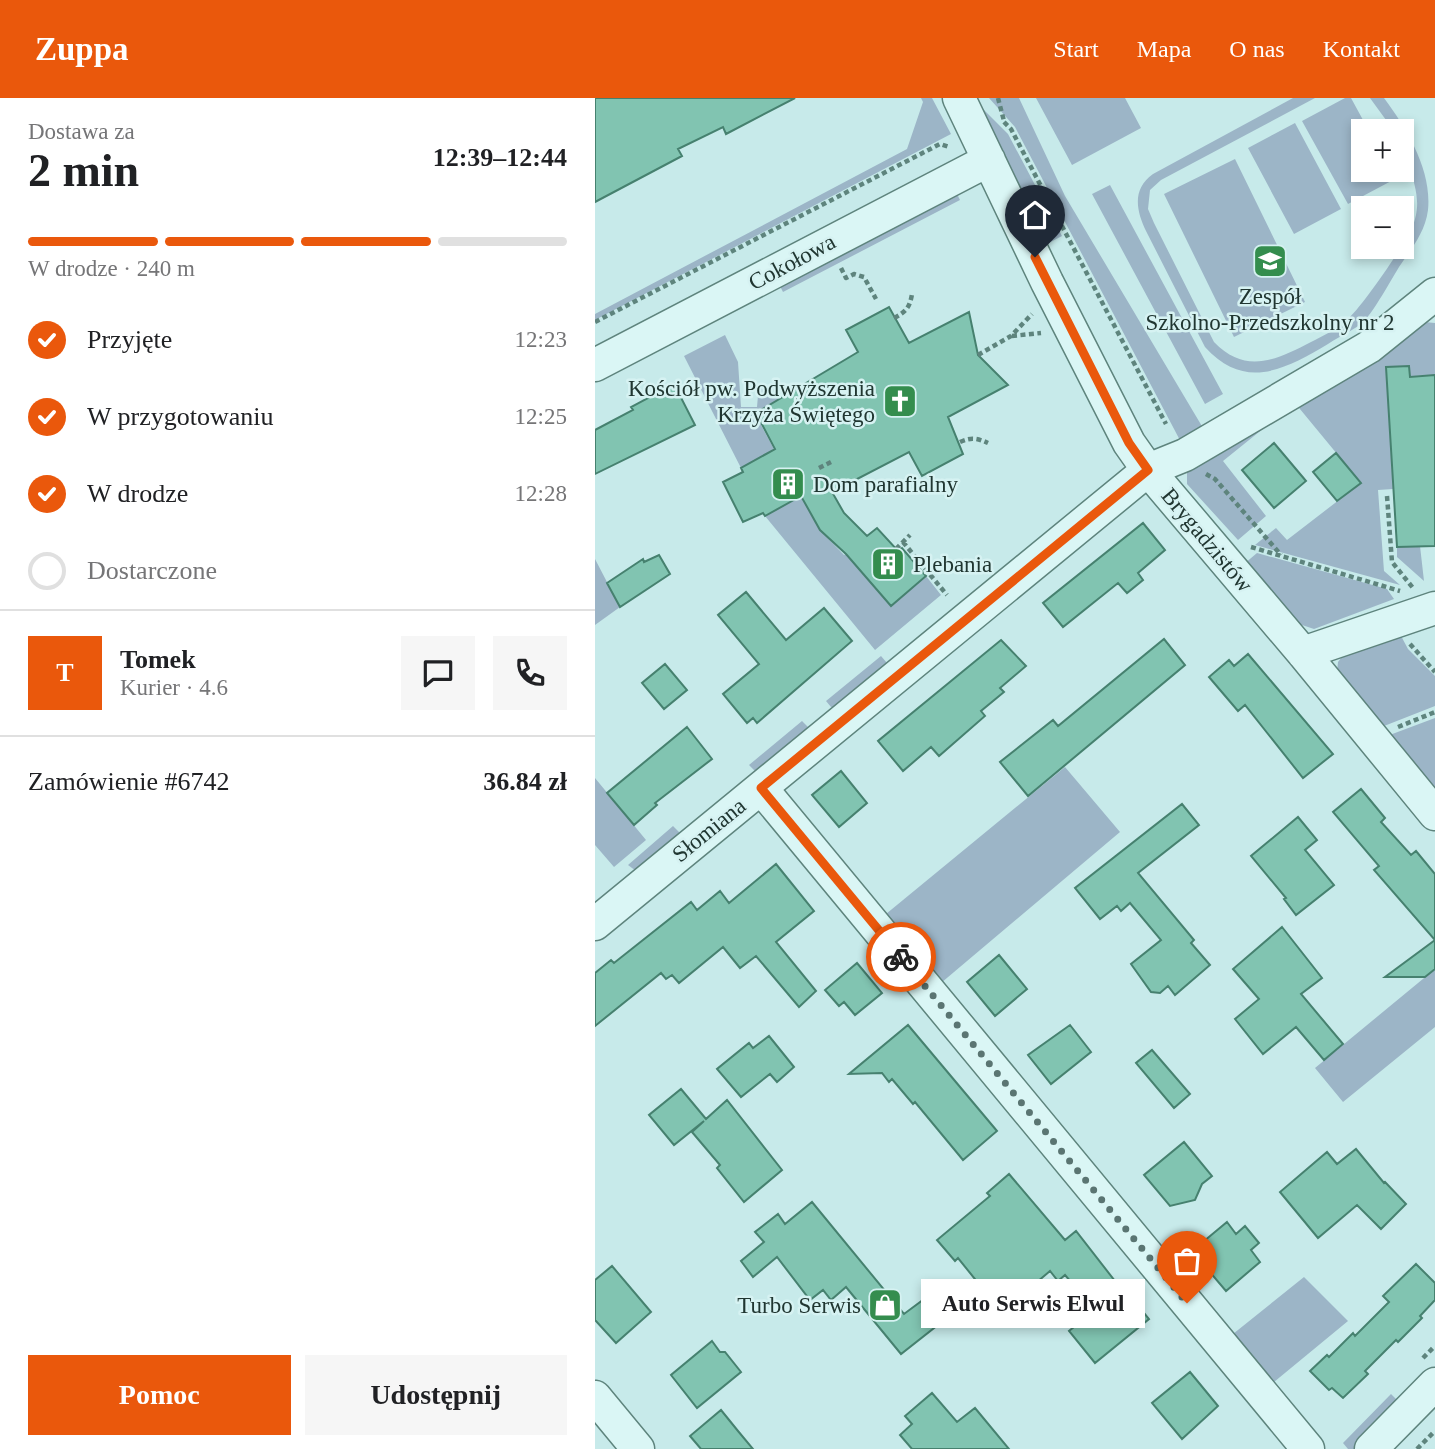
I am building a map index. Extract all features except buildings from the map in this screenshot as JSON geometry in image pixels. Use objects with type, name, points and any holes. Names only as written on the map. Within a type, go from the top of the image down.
[{"type":"street","name":"Brygadzistów","points":[[958,98],[1129,443],[1148,470],[1435,814]]},
{"type":"street","name":"Cokołowa","points":[[595,365],[989,160]]},
{"type":"street","name":"Słomiana","points":[[595,924],[1148,470],[1185,455],[1369,347],[1435,294]]},
{"type":"street","points":[[1303,653],[1424,606]]},
{"type":"street","points":[[761,788],[1308,1449]]},
{"type":"street","points":[[1371,1449],[1435,1384]]},
{"type":"street","points":[[595,1397],[638,1449]]},
{"type":"path","points":[[998,98],[1005,122]]},
{"type":"path","points":[[998,115],[1011,129],[1166,424]]},
{"type":"path","points":[[595,322],[940,144],[949,147]]},
{"type":"path","points":[[841,268],[846,278],[854,274],[864,277],[876,299]]},
{"type":"path","points":[[894,318],[906,312],[912,294]]},
{"type":"path","points":[[978,355],[1011,336],[1030,315],[1038,311]]},
{"type":"path","points":[[1011,336],[1040,334],[1047,330]]},
{"type":"path","points":[[960,442],[968,438],[988,443]]},
{"type":"path","points":[[819,468],[831,462]]},
{"type":"path","points":[[1199,469],[1215,480],[1282,555]]},
{"type":"path","points":[[1387,496],[1392,562],[1424,606]]},
{"type":"path","points":[[896,549],[910,535]]},
{"type":"path","points":[[903,542],[947,594]]},
{"type":"path","points":[[1243,545],[1399,589],[1424,606]]},
{"type":"path","points":[[1407,634],[1412,648],[1435,672]]},
{"type":"path","points":[[1417,1449],[1435,1431]]},
{"type":"shaded area","points":[[921,98],[932,98],[951,134],[595,320],[595,314],[907,149],[923,102]]},
{"type":"shaded area","points":[[989,98],[1019,98],[1065,196],[1206,433],[1183,446],[1015,127]]},
{"type":"shaded area","points":[[1036,98],[1125,98],[1141,128],[1072,165]]},
{"type":"shaded area","points":[[1293,98],[1315,98],[1161,180],[1150,190],[1148,209],[1214,342],[1238,358],[1250,361],[1273,359],[1334,329],[1347,320],[1393,259],[1404,259],[1364,321],[1352,330],[1296,362],[1280,368],[1265,372],[1235,369],[1220,361],[1205,347],[1143,223],[1138,208],[1139,193],[1153,174]]},
{"type":"shaded area","points":[[1345,98],[1351,98],[1362,119],[1351,119],[1351,182],[1389,182],[1363,196],[1351,196],[1351,202],[1348,204],[1302,121]]},
{"type":"shaded area","points":[[1370,98],[1384,98],[1398,119],[1385,119]]},
{"type":"shaded area","points":[[983,109],[1008,134],[1062,236],[1043,246],[1005,172]]},
{"type":"shaded area","points":[[1295,123],[1341,209],[1294,234],[1248,148]]},
{"type":"shaded area","points":[[1414,147],[1422,165],[1428,195],[1428,210],[1414,244],[1417,197],[1414,182]]},
{"type":"shaded area","points":[[1235,159],[1305,302],[1234,337],[1164,194]]},
{"type":"shaded area","points":[[1110,185],[1223,394],[1205,404],[1092,194]]},
{"type":"shaded area","points":[[956,192],[960,200],[783,292],[780,286]]},
{"type":"shaded area","points":[[1414,321],[1435,323],[1435,375],[1415,376],[1410,380],[1409,366],[1386,368],[1393,489],[1378,490],[1384,571],[1400,585],[1255,545],[1276,528],[1287,540],[1361,483],[1295,403],[1223,461],[1266,516],[1238,540],[1187,484],[1187,472]]},
{"type":"shaded area","points":[[725,335],[738,362],[741,407],[757,407],[759,384],[776,389],[782,400],[755,414],[774,449],[741,468],[684,356]]},
{"type":"shaded area","points":[[801,496],[820,530],[844,555],[849,552],[891,606],[926,576],[941,595],[875,650],[765,516]]},
{"type":"shaded area","points":[[1420,546],[1424,581],[1397,557],[1397,547]]},
{"type":"shaded area","points":[[1257,553],[1387,589],[1394,599],[1314,629],[1296,623],[1244,564]]},
{"type":"shaded area","points":[[595,559],[620,607],[595,625]]},
{"type":"shaded area","points":[[1400,634],[1408,649],[1435,676],[1435,706],[1379,728],[1337,672],[1338,662],[1344,654]]},
{"type":"shaded area","points":[[881,656],[887,663],[831,707],[826,701]]},
{"type":"shaded area","points":[[1435,718],[1435,795],[1387,736]]},
{"type":"shaded area","points":[[802,721],[808,727],[807,730],[756,772],[749,765]]},
{"type":"shaded area","points":[[1065,767],[1120,832],[941,983],[886,914]]},
{"type":"shaded area","points":[[595,778],[646,840],[614,867],[595,845]]},
{"type":"shaded area","points":[[673,826],[680,833],[679,836],[636,871],[628,865]]},
{"type":"shaded area","points":[[1435,969],[1435,1027],[1343,1102],[1315,1068]]},
{"type":"shaded area","points":[[1304,1277],[1348,1321],[1274,1382],[1233,1334]]},
{"type":"shaded area","points":[[1391,1394],[1399,1402],[1354,1449],[1348,1449],[1343,1443]]},
{"type":"way so far","points":[[901,957],[1187,1303]]},
{"type":"place","name":"Zespół Szkolno-Przedszkolny nr 2","points":[[1270,261]]},
{"type":"place","name":"Kościół pw. Podwyższenia Krzyża Świętego","points":[[900,401]]},
{"type":"place","name":"Dom parafialny","points":[[788,484]]},
{"type":"place","name":"Plebania","points":[[888,564]]},
{"type":"place","name":"Auto Serwis Elwul","points":[[1187,1303]]},
{"type":"place","name":"Turbo Serwis","points":[[885,1305]]},
{"type":"route","points":[[901,957],[761,788],[1148,470],[1129,443],[1035,257]]}]
